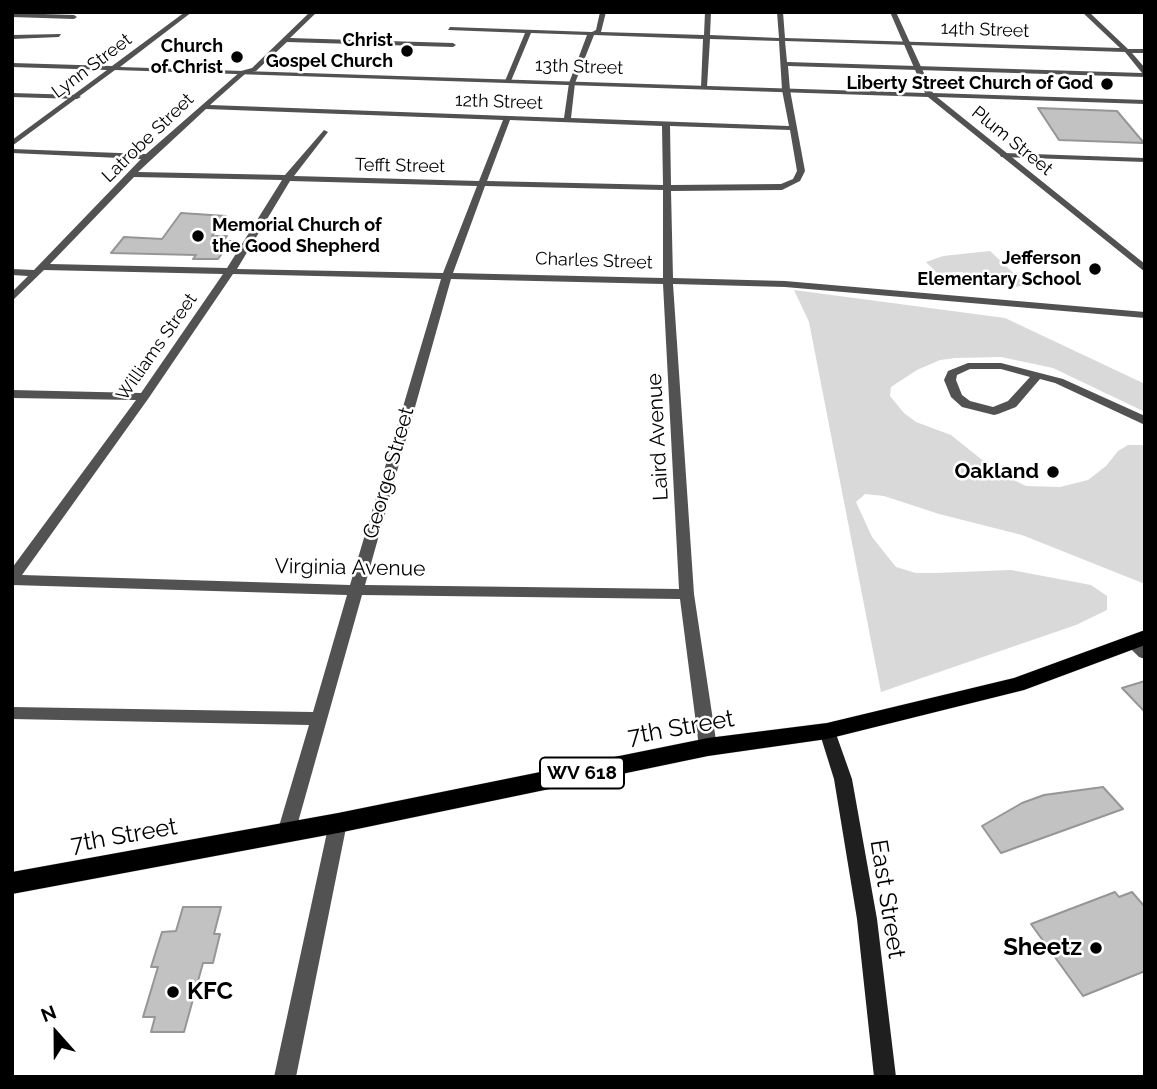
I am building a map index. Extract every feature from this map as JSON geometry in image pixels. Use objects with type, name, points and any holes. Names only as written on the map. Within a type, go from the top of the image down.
[{"type":"main road","name":"7th Street","points":[[12,883],[338,823],[708,747],[827,732],[1017,685],[1141,644]]},
{"type":"main road","name":"East Street","points":[[827,732],[843,779],[867,919],[884,1077]]},
{"type":"street","name":"Lynn Street","points":[[12,144],[189,12]]},
{"type":"street","name":"Latrobe Street","points":[[12,298],[148,157],[243,72],[254,70],[314,12]]},
{"type":"street","points":[[567,120],[572,83],[590,35],[599,31],[603,12]]},
{"type":"street","points":[[704,87],[708,12]]},
{"type":"street","points":[[780,12],[786,90],[793,128]]},
{"type":"street","name":"Plum Street","points":[[893,12],[930,95],[1145,269]]},
{"type":"street","points":[[1084,12],[1126,50],[1145,74]]},
{"type":"street","points":[[12,15],[74,17]]},
{"type":"street","name":"14th Street","points":[[450,29],[1145,51]]},
{"type":"street","points":[[508,81],[529,32]]},
{"type":"street","points":[[12,37],[59,35]]},
{"type":"street","points":[[286,40],[453,45]]},
{"type":"street","points":[[784,64],[1145,74]]},
{"type":"street","name":"13th Street","points":[[12,65],[1145,102]]},
{"type":"street","points":[[12,95],[77,97]]},
{"type":"street","name":"12th Street","points":[[204,107],[793,128]]},
{"type":"street","name":"George Street","points":[[286,833],[447,275],[507,118]]},
{"type":"street","name":"Laird Avenue","points":[[666,124],[668,281],[687,594],[708,747]]},
{"type":"street","name":"Tefft Street","points":[[132,174],[667,188],[782,187],[796,181],[801,171],[793,128]]},
{"type":"street","name":"Williams Street","points":[[12,579],[144,397],[231,270],[286,180],[324,132]]},
{"type":"street","points":[[12,151],[148,157]]},
{"type":"street","points":[[1004,155],[1145,160]]},
{"type":"street","name":"Charles Street","points":[[12,272],[231,270],[785,284],[1145,315]]},
{"type":"street","points":[[1037,375],[1012,404],[994,411],[966,404],[957,397],[950,380],[951,373],[968,366],[1001,366],[1037,375],[1059,382],[1145,421]]},
{"type":"street","points":[[12,394],[144,397]]},
{"type":"street","name":"Virginia Avenue","points":[[12,579],[355,590],[687,594]]},
{"type":"street","points":[[12,713],[318,719]]},
{"type":"street","points":[[285,1077],[338,823]]},
{"type":"shaded area","points":[[990,251],[1026,285],[1015,287],[1000,279],[976,278],[962,272],[937,273],[926,262],[943,256]]},
{"type":"shaded area","points":[[794,290],[1005,318],[1145,384],[1145,412],[1053,368],[1001,357],[955,358],[940,360],[917,370],[891,387],[890,396],[904,413],[916,422],[951,435],[996,471],[1026,486],[1060,487],[1088,480],[1106,466],[1118,451],[1128,445],[1145,445],[1145,584],[1022,535],[939,514],[884,496],[865,494],[856,502],[872,537],[896,567],[916,573],[1011,570],[1091,585],[1107,596],[1107,610],[1076,625],[881,692],[809,322]]},
{"type":"building","points":[[1038,108],[1117,111],[1144,143],[1059,140]]},
{"type":"building","name":"Memorial Church of the Good Shepherd","points":[[181,213],[226,216],[212,236],[227,236],[223,241],[231,241],[218,259],[193,259],[196,255],[111,253],[124,237],[162,239]]},
{"type":"building","points":[[1145,681],[1145,712],[1122,688]]},
{"type":"building","points":[[1103,787],[1123,809],[1001,853],[982,826],[1022,803],[1044,795]]},
{"type":"building","name":"Sheetz","points":[[1115,892],[1119,897],[1132,892],[1145,907],[1145,971],[1083,996],[1031,924]]},
{"type":"building","name":"KFC","points":[[183,907],[221,907],[214,934],[220,934],[213,963],[203,963],[184,1032],[151,1032],[155,1017],[143,1017],[158,967],[151,967],[162,932],[176,931]]},
{"type":"place","name":"Christ Gospel Church","points":[[407,51]]},
{"type":"place","name":"Church of Christ","points":[[237,57]]},
{"type":"place","name":"Liberty Street Church of God","points":[[1107,84]]},
{"type":"place","name":"Memorial Church of the Good Shepherd","points":[[198,236]]},
{"type":"place","name":"Jefferson Elementary School","points":[[1095,269]]},
{"type":"place","name":"Oakland","points":[[1053,472]]},
{"type":"place","name":"Sheetz","points":[[1096,948]]},
{"type":"place","name":"KFC","points":[[173,992]]}]
